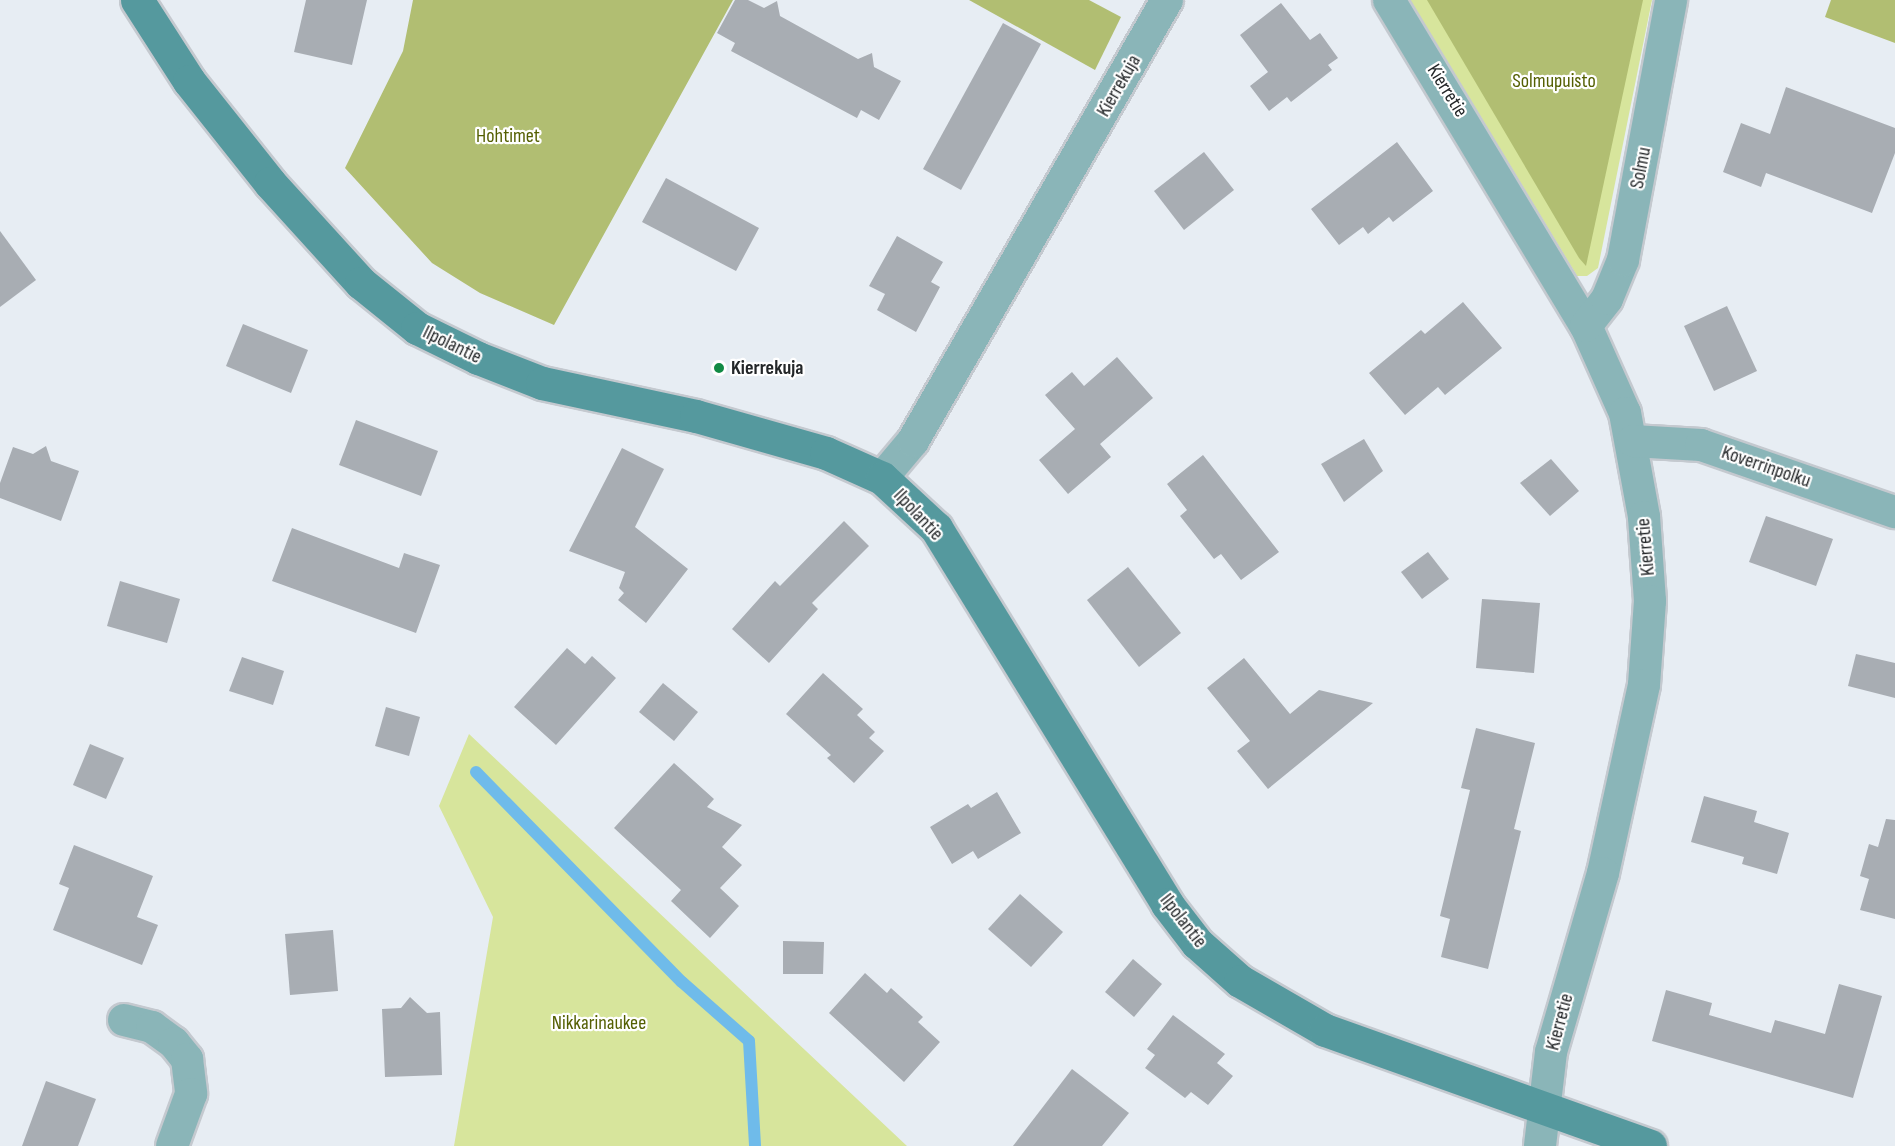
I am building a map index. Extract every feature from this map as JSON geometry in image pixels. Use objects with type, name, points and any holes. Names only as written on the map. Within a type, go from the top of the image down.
[{"type":"street","name":"Ilpolantie","points":[[137,0],[189,81],[270,183],[361,282],[417,328],[478,358],[542,383],[696,416],[826,453],[882,478],[936,528],[1167,904],[1197,943],[1240,981],[1325,1030],[1650,1146]]},
{"type":"street","name":"Kierrekuja","points":[[882,478],[913,441],[1167,0]]},
{"type":"street","name":"Kierretie","points":[[1389,0],[1587,326],[1633,441],[1650,601],[1644,685],[1603,873],[1551,1052],[1542,1109],[1540,1146]]},
{"type":"street","name":"Solmu","points":[[1587,326],[1607,299],[1623,260],[1671,0]]},
{"type":"street","name":"Koverrinpolku","points":[[1633,441],[1701,445],[1895,512]]},
{"type":"street","points":[[124,1020],[152,1027],[174,1043],[187,1059],[191,1077],[189,1102],[172,1146]]},
{"type":"green space","name":"Hohtimet","points":[[413,0],[733,0],[554,325],[480,293],[432,263],[345,168],[403,51]]},
{"type":"green space","points":[[969,0],[1089,0],[1121,17],[1095,70]]},
{"type":"green space","name":"Solmupuisto","points":[[1410,0],[1652,0],[1598,268],[1587,276],[1577,276]]},
{"type":"green space","name":"Solmupuisto","points":[[1427,0],[1643,0],[1586,266],[1579,258]]},
{"type":"green space","points":[[1831,0],[1895,0],[1895,43],[1825,17]]},
{"type":"green space","name":"Nikkarinaukee","points":[[469,734],[907,1146],[454,1146],[493,917],[439,806]]},
{"type":"building","points":[[306,0],[367,0],[352,65],[294,52]]},
{"type":"building","points":[[735,0],[748,0],[764,8],[777,1],[780,16],[858,59],[872,53],[874,67],[901,81],[879,120],[861,110],[857,118],[731,51],[735,43],[717,33]]},
{"type":"building","points":[[1281,3],[1310,40],[1320,33],[1338,58],[1328,65],[1332,70],[1291,102],[1287,97],[1269,111],[1250,86],[1268,72],[1240,35]]},
{"type":"building","points":[[1003,23],[1041,44],[961,190],[923,169]]},
{"type":"building","points":[[1786,87],[1895,128],[1895,153],[1872,213],[1766,173],[1761,187],[1723,172],[1741,123],[1770,134]]},
{"type":"building","points":[[1397,142],[1433,191],[1393,222],[1389,217],[1368,234],[1363,227],[1339,245],[1311,209]]},
{"type":"building","points":[[1204,152],[1234,190],[1184,230],[1154,191]]},
{"type":"building","points":[[666,178],[759,228],[736,271],[642,222]]},
{"type":"building","points":[[0,231],[36,280],[0,307]]},
{"type":"building","points":[[897,236],[943,262],[931,282],[940,287],[916,332],[877,310],[885,294],[869,286]]},
{"type":"building","points":[[1463,302],[1502,348],[1445,395],[1438,387],[1405,415],[1369,373],[1421,330],[1425,334]]},
{"type":"building","points":[[1727,306],[1757,371],[1714,391],[1684,326]]},
{"type":"building","points":[[243,324],[308,350],[291,393],[226,366]]},
{"type":"building","points":[[1117,357],[1153,398],[1100,444],[1111,457],[1068,494],[1039,460],[1075,429],[1045,395],[1072,372],[1084,386]]},
{"type":"building","points":[[356,420],[438,451],[421,496],[339,465]]},
{"type":"building","points":[[1364,439],[1383,471],[1344,502],[1321,464]]},
{"type":"building","points":[[46,446],[51,461],[79,471],[61,521],[0,498],[0,483],[13,447],[33,454]]},
{"type":"building","points":[[622,448],[664,469],[635,527],[688,569],[646,623],[618,600],[624,593],[619,588],[625,572],[569,551]]},
{"type":"building","points":[[1203,455],[1279,552],[1241,580],[1221,554],[1214,559],[1180,516],[1187,510],[1167,484]]},
{"type":"building","points":[[1551,459],[1579,491],[1550,516],[1520,483]]},
{"type":"building","points":[[1766,516],[1833,539],[1816,586],[1749,562]]},
{"type":"building","points":[[844,521],[869,546],[812,603],[818,609],[769,663],[732,629],[775,581],[780,586]]},
{"type":"building","points":[[292,528],[399,568],[404,553],[440,565],[416,633],[272,581]]},
{"type":"building","points":[[1428,552],[1449,579],[1422,599],[1401,572]]},
{"type":"building","points":[[1128,567],[1181,633],[1139,667],[1087,600]]},
{"type":"building","points":[[120,581],[180,599],[167,643],[107,626]]},
{"type":"building","points":[[1482,599],[1540,603],[1534,673],[1476,668]]},
{"type":"building","points":[[567,648],[585,664],[592,656],[616,678],[556,745],[514,707]]},
{"type":"building","points":[[1856,654],[1895,663],[1895,698],[1848,686]]},
{"type":"building","points":[[242,657],[284,671],[273,705],[229,691]]},
{"type":"building","points":[[1244,658],[1290,714],[1319,690],[1373,703],[1268,789],[1237,751],[1250,741],[1207,688]]},
{"type":"building","points":[[823,673],[863,709],[857,715],[875,732],[869,738],[884,751],[854,783],[827,758],[831,755],[786,714]]},
{"type":"building","points":[[663,683],[698,712],[674,741],[639,712]]},
{"type":"building","points":[[386,707],[420,717],[409,756],[375,746]]},
{"type":"building","points":[[1476,728],[1535,743],[1514,829],[1521,831],[1488,969],[1441,957],[1450,919],[1440,916],[1470,790],[1461,788]]},
{"type":"building","points":[[90,744],[124,758],[106,799],[73,785]]},
{"type":"building","points":[[674,763],[714,799],[707,807],[742,825],[722,847],[742,865],[720,888],[739,906],[710,938],[671,901],[681,890],[614,828]]},
{"type":"building","points":[[997,792],[1021,833],[978,859],[973,851],[952,864],[930,827],[968,804],[971,808]]},
{"type":"building","points":[[1704,796],[1757,811],[1754,822],[1789,833],[1777,874],[1742,864],[1744,857],[1691,842]]},
{"type":"building","points":[[1886,819],[1895,820],[1895,919],[1860,910],[1869,879],[1860,876],[1869,844],[1878,847]]},
{"type":"building","points":[[74,845],[153,876],[137,917],[158,925],[142,965],[53,930],[69,888],[59,884]]},
{"type":"building","points":[[1020,894],[1063,932],[1031,967],[988,929]]},
{"type":"building","points":[[333,930],[338,991],[290,995],[285,934]]},
{"type":"building","points":[[783,941],[824,942],[823,974],[783,974]]},
{"type":"building","points":[[1133,959],[1162,984],[1134,1017],[1105,992]]},
{"type":"building","points":[[865,973],[887,993],[891,988],[923,1017],[918,1022],[940,1042],[904,1082],[829,1013]]},
{"type":"building","points":[[1839,984],[1882,996],[1853,1098],[1652,1041],[1666,990],[1712,1003],[1709,1015],[1771,1033],[1775,1020],[1825,1034]]},
{"type":"building","points":[[410,997],[427,1013],[440,1012],[442,1075],[385,1077],[382,1009],[401,1008]]},
{"type":"building","points":[[1173,1015],[1225,1054],[1217,1063],[1233,1076],[1208,1105],[1191,1092],[1185,1098],[1145,1068],[1155,1055],[1147,1049]]},
{"type":"building","points":[[1072,1069],[1129,1113],[1102,1146],[1013,1146]]},
{"type":"building","points":[[46,1081],[96,1099],[78,1146],[22,1146]]},
{"type":"waterway","points":[[476,772],[682,982],[749,1041],[755,1146]]},
{"type":"place","name":"Kierrekuja","points":[[719,368]]}]
